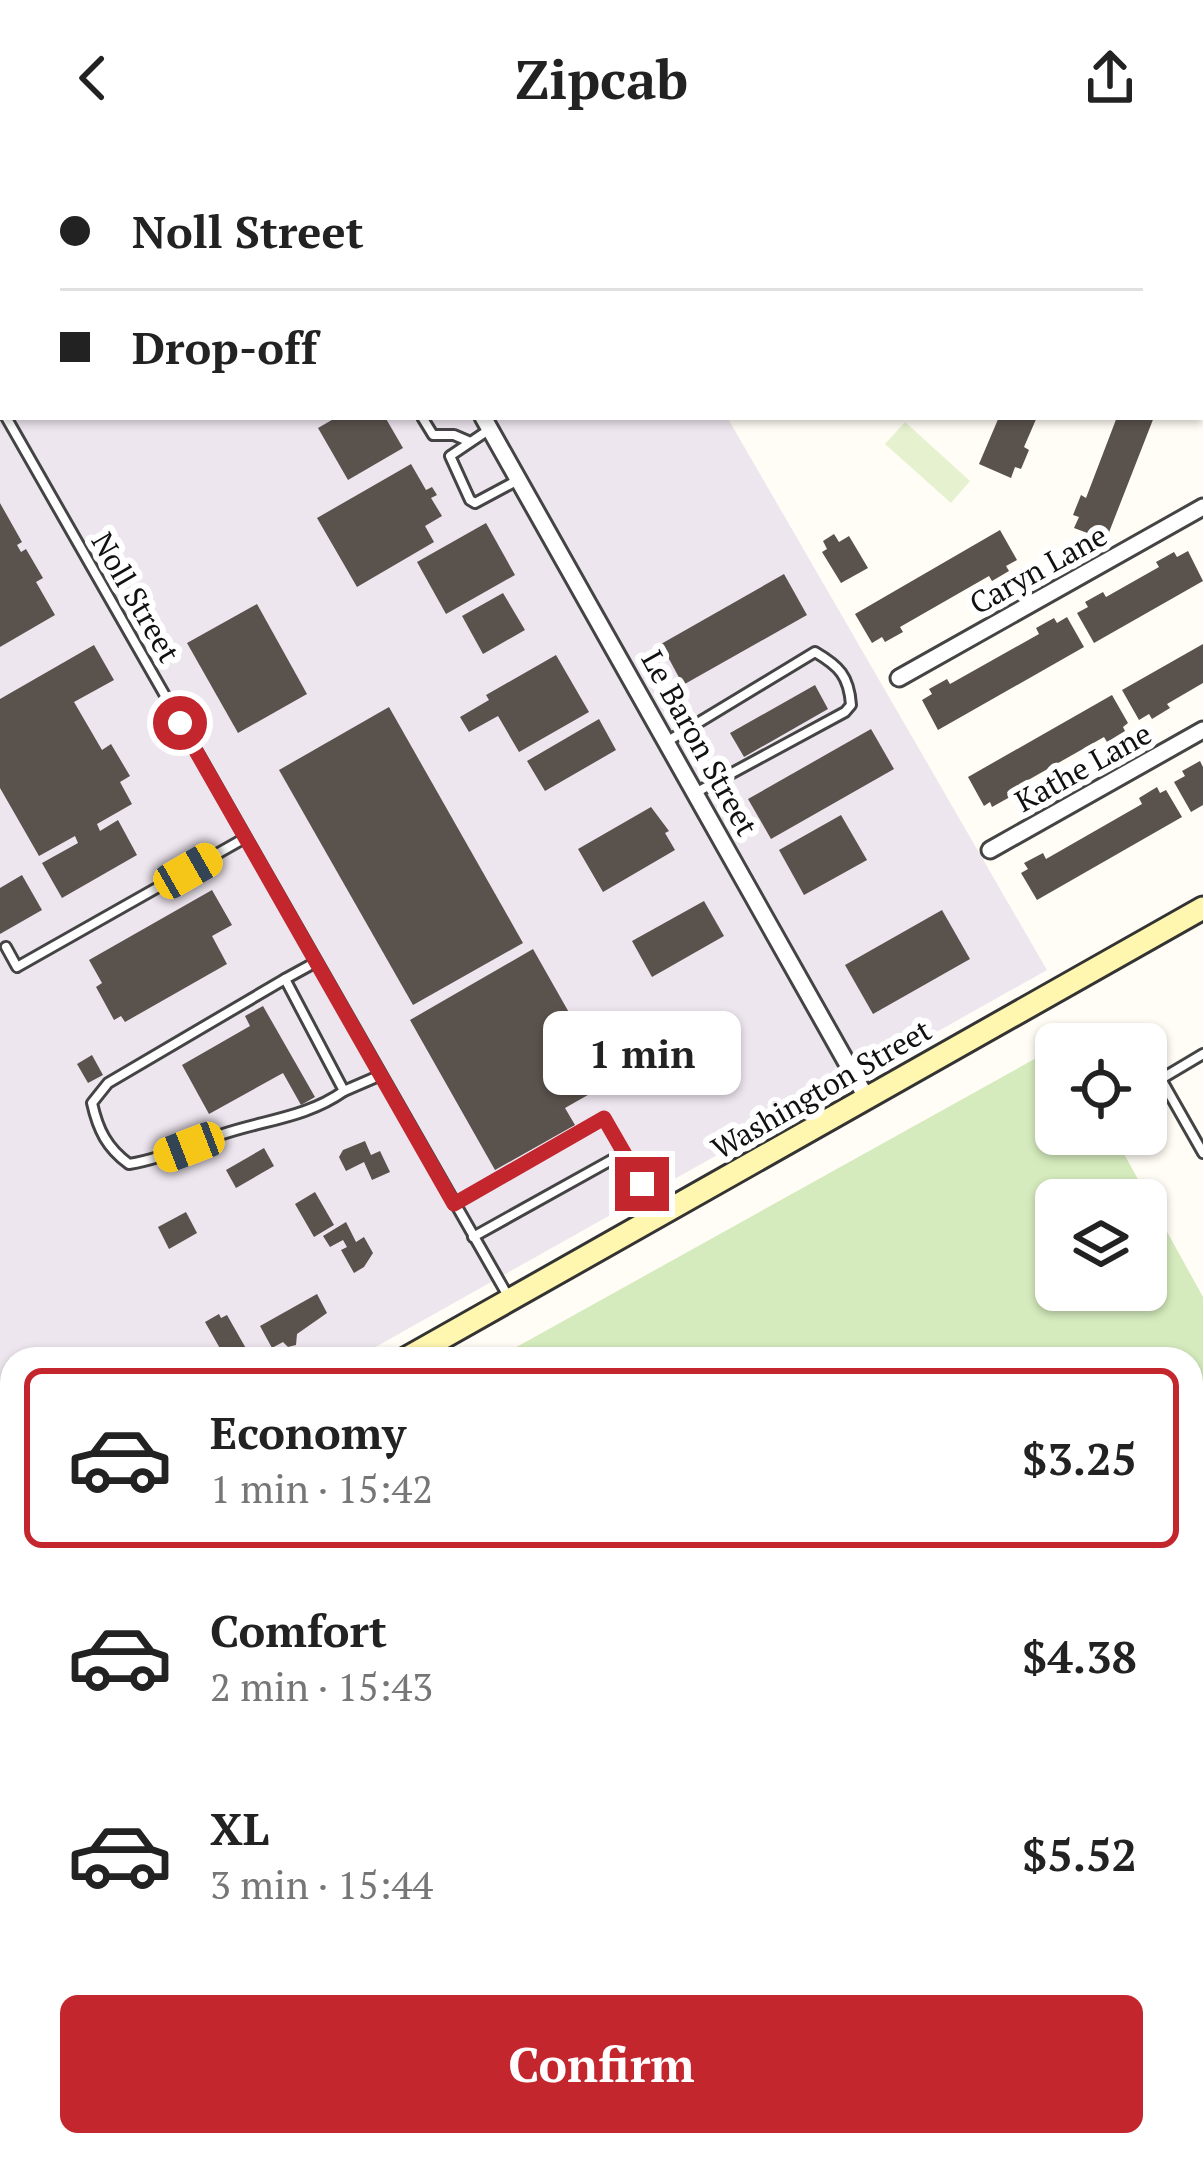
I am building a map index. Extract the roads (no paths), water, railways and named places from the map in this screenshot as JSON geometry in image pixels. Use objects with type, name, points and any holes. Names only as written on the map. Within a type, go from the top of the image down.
[{"type":"main road","name":"Washington Street","points":[[426,1347],[1203,908]]},
{"type":"street","name":"Le Baron Street","points":[[486,423],[866,1097]]},
{"type":"street","name":"Caryn Lane","points":[[898,678],[1203,507]]},
{"type":"street","name":"Kathe Lane","points":[[990,850],[1203,730]]},
{"type":"lane","name":"Noll Street","points":[[9,420],[510,1300]]},
{"type":"lane","points":[[424,420],[433,436],[454,435],[468,441]]},
{"type":"lane","points":[[486,423],[450,456],[470,500],[475,503],[519,480]]},
{"type":"lane","points":[[668,741],[815,652],[842,670],[850,687],[845,712],[698,792]]},
{"type":"lane","points":[[6,947],[17,967],[245,838]]},
{"type":"lane","points":[[316,962],[108,1083],[92,1103],[97,1126],[112,1152],[129,1164],[154,1160],[224,1133],[294,1117],[381,1075]]},
{"type":"lane","points":[[285,979],[344,1091]]},
{"type":"lane","points":[[1203,1054],[1160,1079],[1203,1153]]},
{"type":"lane","points":[[454,1204],[604,1118],[659,1215]]},
{"type":"lane","points":[[473,1237],[624,1153]]}]
